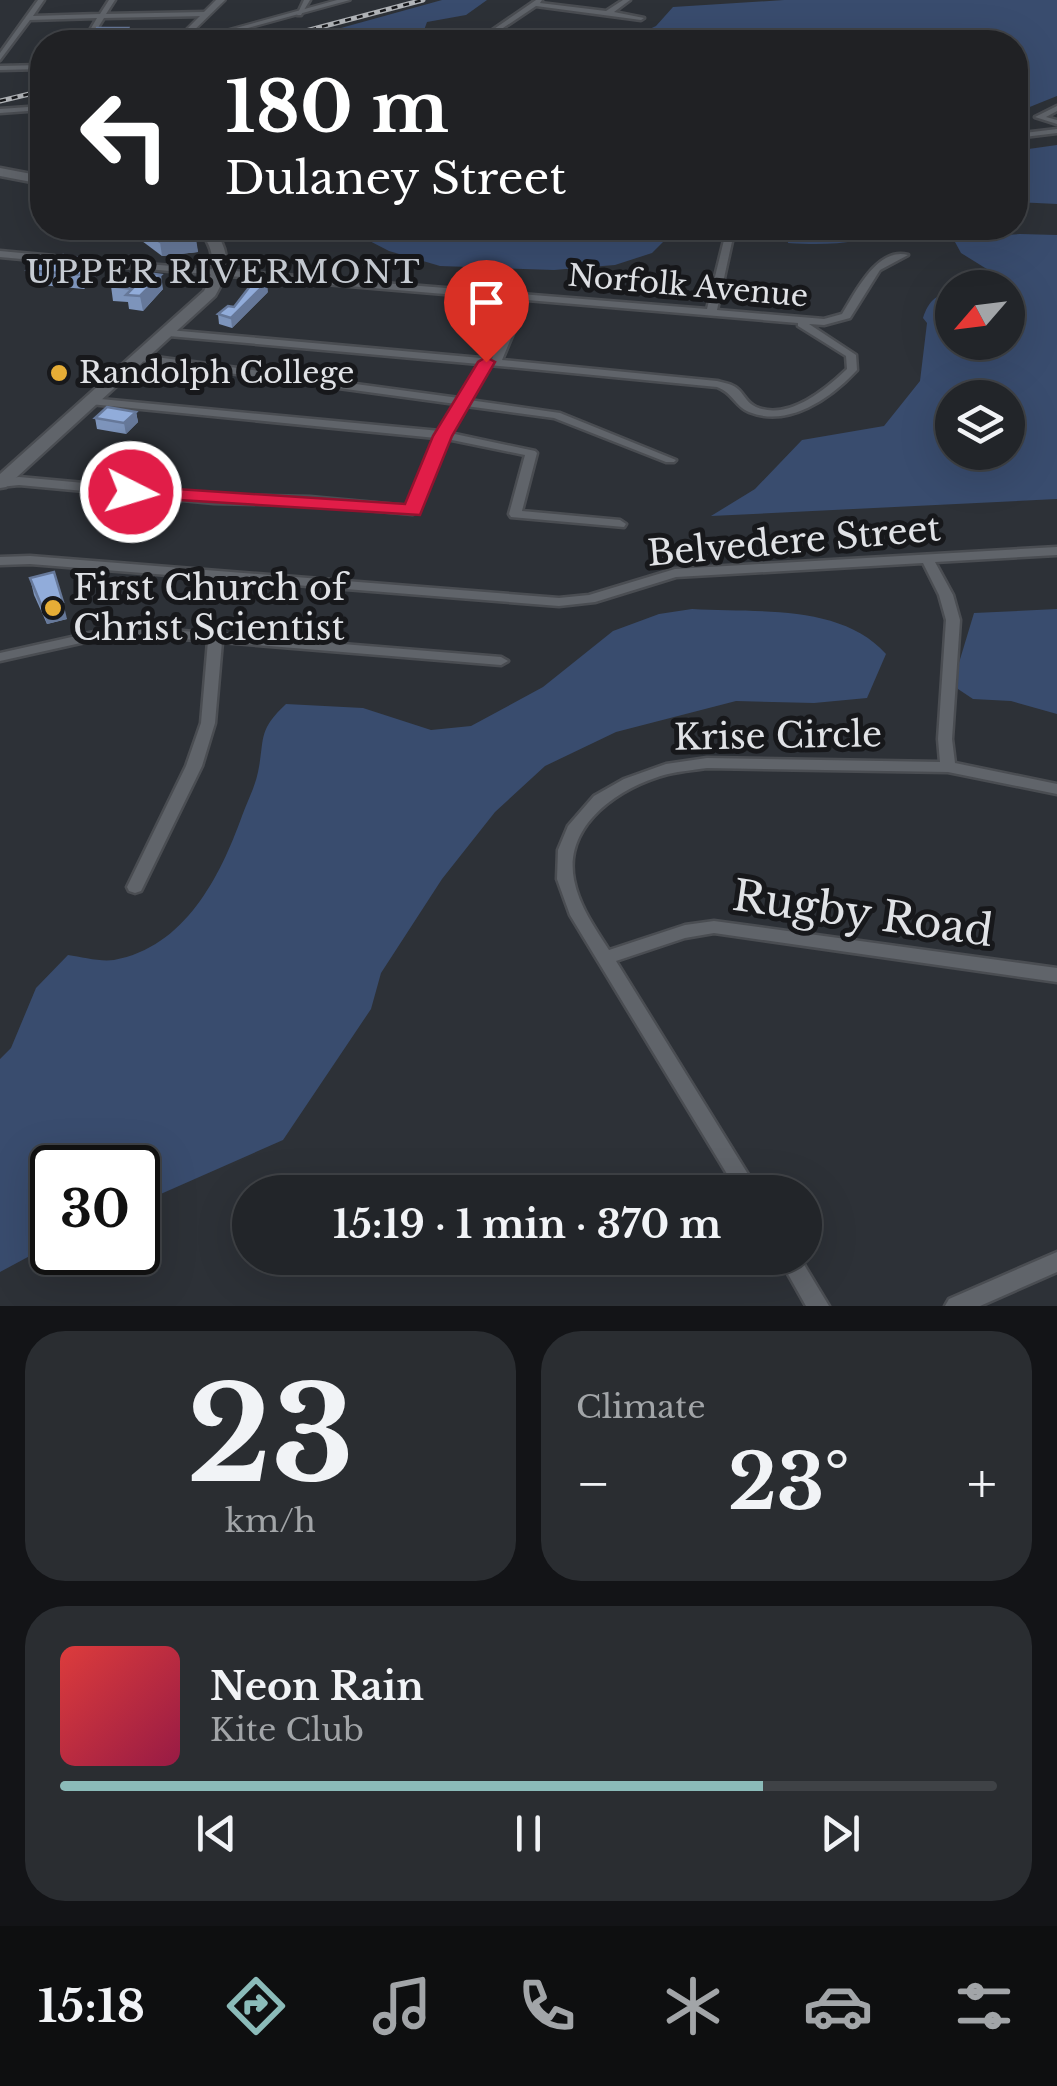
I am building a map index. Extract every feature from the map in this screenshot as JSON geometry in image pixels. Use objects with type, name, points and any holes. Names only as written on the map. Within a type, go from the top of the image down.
[{"type":"main road","points":[[0,172],[30,178]]},
{"type":"main road","points":[[0,483],[210,294],[222,273],[221,256],[214,240]]},
{"type":"street","points":[[2,52],[41,0]]},
{"type":"street","points":[[93,30],[112,0]]},
{"type":"street","points":[[190,30],[220,0]]},
{"type":"street","points":[[299,14],[308,0]]},
{"type":"street","points":[[236,30],[346,0]]},
{"type":"street","points":[[607,14],[627,0]]},
{"type":"street","points":[[496,30],[537,2],[641,18]]},
{"type":"street","points":[[28,18],[206,14]]},
{"type":"street","points":[[0,68],[30,67]]},
{"type":"street","points":[[1057,108],[1039,117],[1057,122]]},
{"type":"street","points":[[0,111],[30,109]]},
{"type":"street","points":[[1028,134],[1057,130]]},
{"type":"street","points":[[712,313],[728,240]]},
{"type":"street","name":"Norfolk Avenue","points":[[0,254],[796,321],[834,321],[846,316],[876,268],[903,256]]},
{"type":"street","points":[[0,483],[19,481],[214,500],[310,501],[412,510],[443,436],[491,363],[523,298]]},
{"type":"street","points":[[169,333],[716,384],[730,388],[747,407],[782,412],[812,402],[852,370],[851,355],[796,321]]},
{"type":"street","points":[[218,368],[241,340]]},
{"type":"street","points":[[141,358],[556,415],[670,460]]},
{"type":"street","points":[[90,401],[443,436],[531,453],[515,514],[620,524]]},
{"type":"street","name":"Belvedere Street","points":[[0,561],[30,560],[559,602],[590,598],[676,573],[1057,551]]},
{"type":"street","points":[[927,559],[946,595],[953,620],[944,739],[948,767]]},
{"type":"street","points":[[0,657],[121,630],[500,661]]},
{"type":"street","points":[[135,887],[194,766],[208,724],[215,638]]},
{"type":"street","name":"Krise Circle","points":[[738,1175],[576,910],[565,879],[566,850],[583,816],[599,800],[628,783],[695,763],[948,767],[1057,789]]},
{"type":"street","name":"Rugby Road","points":[[604,958],[684,932],[714,927],[1057,975]]},
{"type":"street","points":[[956,1306],[1057,1262]]},
{"type":"street","points":[[799,1275],[818,1306]]},
{"type":"shaded area","points":[[442,0],[487,0],[466,15],[427,22],[424,30],[334,30]]},
{"type":"shaded area","points":[[784,0],[1057,0],[1057,96],[1028,108],[1028,30],[648,30],[673,7]]},
{"type":"shaded area","points":[[1057,145],[1057,204],[1028,203],[1028,149]]},
{"type":"shaded area","points":[[1028,234],[1057,235],[1057,499],[711,516],[755,489],[802,440],[884,426],[920,381],[927,323],[923,318],[935,299],[935,360],[1025,360],[1025,270],[988,270],[961,253],[955,242],[962,240],[1028,240]]},
{"type":"shaded area","points":[[368,240],[665,240],[652,253],[615,265],[554,270],[440,266],[389,251]]},
{"type":"shaded area","points":[[788,240],[860,240],[818,244]]},
{"type":"shaded area","points":[[692,609],[821,618],[846,626],[886,654],[867,698],[814,703],[736,701],[616,732],[545,766],[495,812],[442,879],[381,973],[371,1009],[283,1140],[160,1194],[160,1145],[30,1145],[30,1256],[0,1272],[0,1059],[11,1048],[36,988],[68,955],[114,960],[139,953],[161,941],[196,906],[223,862],[251,794],[266,729],[286,704],[363,708],[431,730],[471,726],[543,687],[613,631],[659,614]]},
{"type":"shaded area","points":[[1057,609],[1057,714],[1011,701],[973,699],[958,689],[958,666],[974,613]]},
{"type":"building","points":[[63,255],[94,261],[81,275],[27,270],[41,256]]},
{"type":"building","points":[[147,273],[161,275],[140,296],[126,295],[132,289],[111,286],[120,277],[141,279]]},
{"type":"building","points":[[254,281],[267,282],[231,318],[218,314],[228,306],[234,307]]},
{"type":"building","points":[[107,407],[136,412],[124,423],[95,418]]},
{"type":"building","points":[[54,572],[63,602],[42,607],[30,578]]},
{"type":"railway","points":[[309,30],[423,0]]},
{"type":"railway","points":[[0,101],[30,94]]},
{"type":"place","name":"Randolph College","points":[[59,373]]},
{"type":"place","name":"First Church of Christ Scientist","points":[[53,608]]},
{"type":"district","name":"UPPER RIVERMONT","points":[[224,272]]},
{"type":"route","points":[[131,492],[412,510],[443,436],[486,362]]}]
